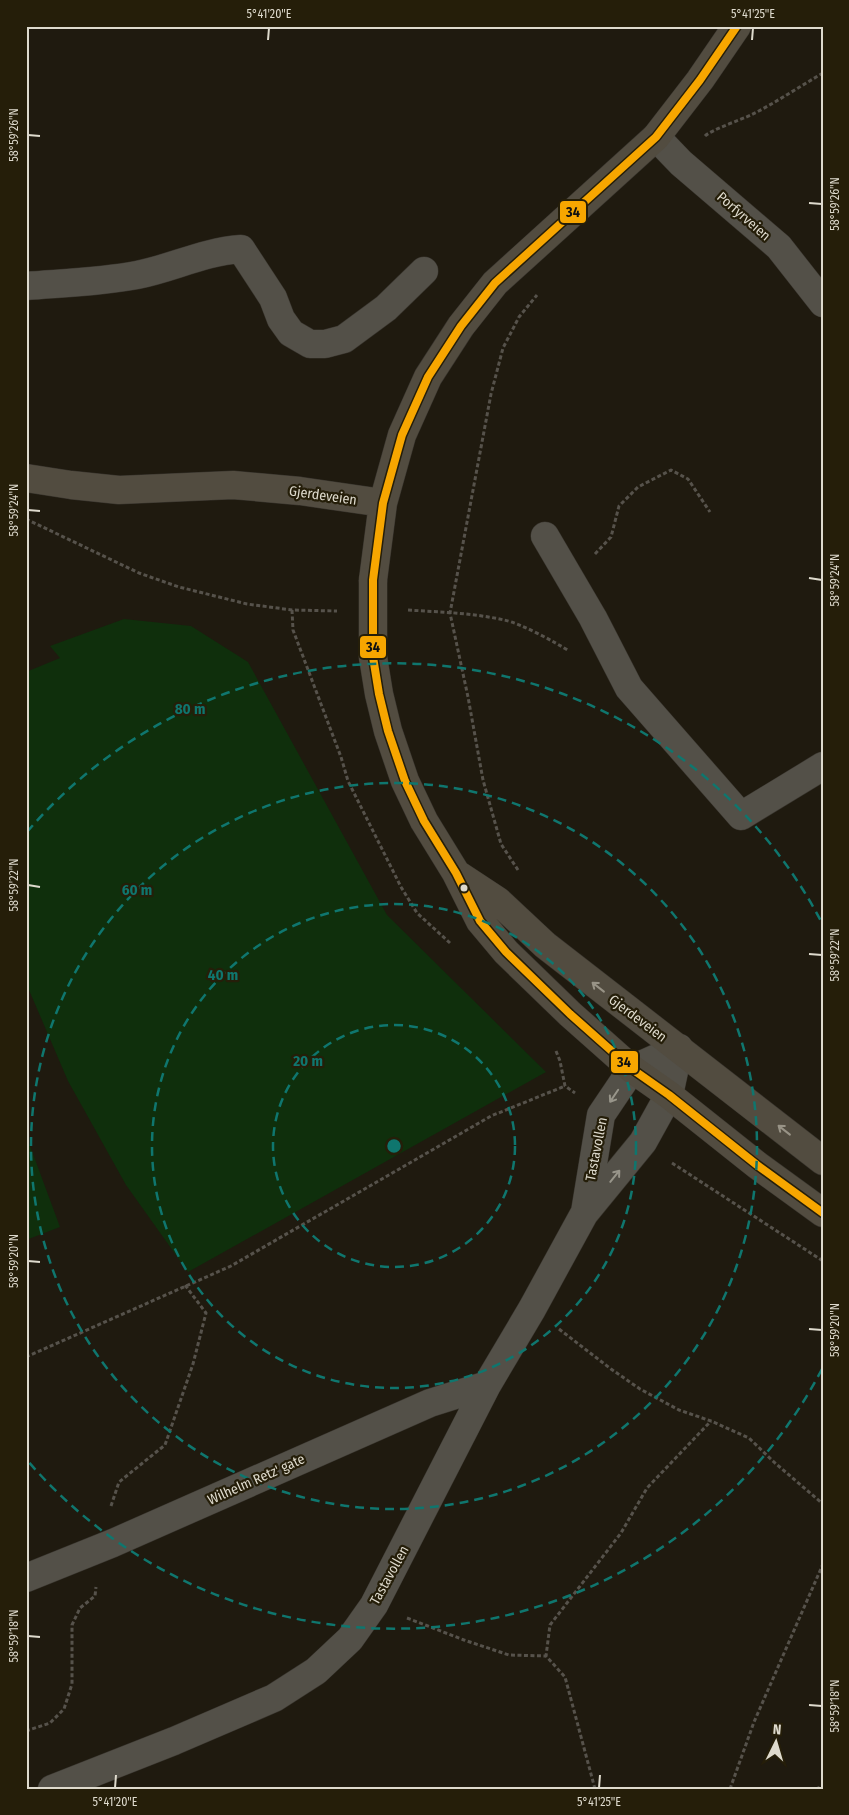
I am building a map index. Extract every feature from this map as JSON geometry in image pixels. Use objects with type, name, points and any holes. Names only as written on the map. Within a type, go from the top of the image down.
[{"type":"main road","points":[[383,503],[406,426],[428,377],[461,326],[495,283],[656,137],[700,80],[737,26]]},
{"type":"main road","name":"Gjerdeveien","points":[[26,478],[71,486],[118,490],[242,486],[300,491],[383,503],[373,580],[373,656],[379,694],[388,731],[405,781],[424,821],[456,873],[480,921],[506,952],[570,1014],[632,1069],[823,1212]]},
{"type":"main road","name":"Gjerdeveien","points":[[456,873],[498,901],[545,945],[823,1161]]},
{"type":"street","name":"Porfyrveien","points":[[656,137],[681,163],[779,247],[823,303]]},
{"type":"street","points":[[26,286],[138,275],[202,255],[224,250],[241,249],[273,298],[281,319],[291,333],[310,344],[325,344],[344,339],[386,308],[424,271]]},
{"type":"street","points":[[545,536],[593,618],[629,688],[741,816],[823,766]]},
{"type":"street","points":[[632,1069],[679,1048]]},
{"type":"street","name":"Tastavollen","points":[[52,1789],[274,1698],[316,1670],[350,1639],[374,1605],[487,1385],[532,1309],[584,1214],[643,1142],[669,1095],[679,1048]]},
{"type":"street","name":"Tastavollen","points":[[584,1214],[601,1115],[632,1069]]},
{"type":"street","name":"Wilhelm Retz' gate","points":[[26,1578],[430,1403],[487,1385]]},
{"type":"path","points":[[681,163],[709,132],[752,114],[823,73]]},
{"type":"path","points":[[521,875],[501,844],[483,780],[450,613],[491,394],[503,348],[519,317],[541,291]]},
{"type":"path","points":[[564,569],[590,561],[611,537],[619,506],[638,487],[671,470],[688,479],[710,512]]},
{"type":"path","points":[[26,519],[139,573],[179,587],[247,604],[292,610],[345,612]]},
{"type":"path","points":[[399,610],[450,613],[505,620],[558,644],[574,654]]},
{"type":"path","points":[[26,1357],[231,1266],[491,1116],[565,1086]]},
{"type":"path","points":[[643,1142],[688,1175],[823,1261]]},
{"type":"path","points":[[26,1731],[50,1723],[64,1709],[72,1684],[72,1625],[80,1608],[95,1596],[106,1521],[119,1482],[165,1445],[193,1364],[206,1313],[185,1285]]},
{"type":"path","points":[[532,1309],[640,1389],[679,1410],[711,1421],[750,1438],[823,1504]]},
{"type":"path","points":[[546,1656],[550,1625],[621,1533],[648,1488],[711,1421]]},
{"type":"path","points":[[730,1789],[754,1722],[823,1564]]},
{"type":"path","points":[[374,1605],[464,1640],[509,1655],[546,1656],[565,1678],[595,1789]]},
{"type":"path","points":[[816,1789],[823,1786]]},
{"type":"green space","points":[[124,619],[191,626],[248,662],[387,915],[546,1072],[188,1272],[126,1185],[68,1081],[26,983],[26,672],[60,658],[50,646]]},
{"type":"green space","points":[[26,1135],[60,1227],[26,1240]]},
{"type":"transit line","name":"34","points":[[737,26],[700,80],[656,137],[495,283],[461,326],[428,377],[402,435],[383,503],[373,580],[373,657],[388,731],[405,781],[424,821],[456,873],[480,921],[506,952],[570,1014],[632,1069],[669,1095],[757,1165],[823,1213]]}]
